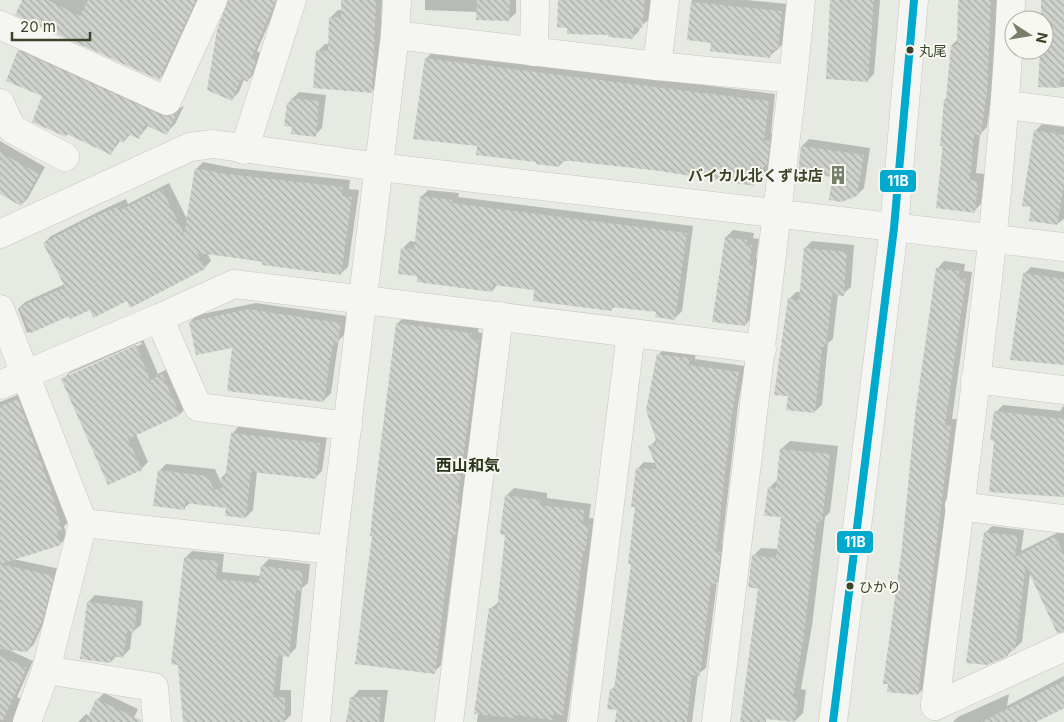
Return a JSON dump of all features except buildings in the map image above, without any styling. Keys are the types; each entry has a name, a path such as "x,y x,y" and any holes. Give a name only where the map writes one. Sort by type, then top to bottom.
{"street":[{"path":"0,25 167,101 213,0"},
{"path":"244,150 292,0"},
{"path":"316,722 332,550 364,300 378,167 395,35 397,0"},
{"path":"534,52 535,0"},
{"path":"657,66 665,0"},
{"path":"716,722 778,214 801,0"},
{"path":"833,722 894,228 914,0"},
{"path":"1011,0 1006,105 992,238 935,706 1064,647"},
{"path":"395,35 657,66 793,79"},
{"path":"0,104 12,128 65,157"},
{"path":"1006,105 1064,112"},
{"path":"0,234 190,148 213,144 244,150 378,167 1064,248"},
{"path":"0,385 234,284 762,349"},
{"path":"0,309 83,523 46,670 26,722"},
{"path":"449,722 499,316"},
{"path":"159,318 198,407 348,426"},
{"path":"583,722 631,333"},
{"path":"975,379 1064,390"},
{"path":"959,506 1064,519"},
{"path":"83,523 332,550"},
{"path":"46,670 154,687 157,722"}],"transit line":[{"name":"11B","path":"833,722 894,228 914,0"}],"place":[{"name":"丸尾","path":"910,50"},
{"name":"バイカル北くずは店","path":"838,175"},
{"name":"ひかり","path":"850,586"}],"district":[{"name":"西山和気","path":"468,465"}]}
